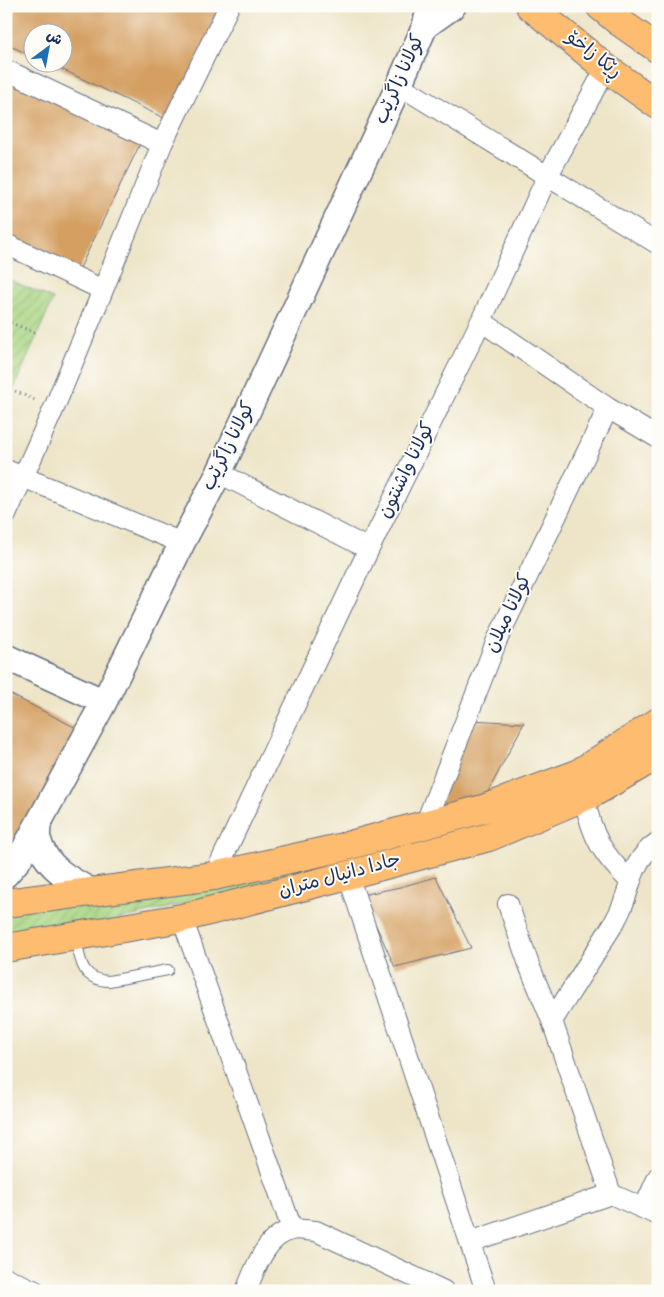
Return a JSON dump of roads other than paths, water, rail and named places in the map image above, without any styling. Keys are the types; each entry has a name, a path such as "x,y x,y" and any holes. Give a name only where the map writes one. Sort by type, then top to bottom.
{"main road":[{"name":"ڕێکا زاخۆ","path":"530,6 606,68 658,105"},
{"path":"613,14 658,49"},
{"name":"جادا دانيال متران","path":"6,903 214,876 339,848 425,825 483,809 577,774 657,724"},
{"name":"جادا دانيال متران","path":"6,948 182,918 489,837 593,793 658,755"}],"street":[{"path":"6,515 14,474 54,408 162,144 229,6"},
{"name":"كولانا زاگرێب","path":"10,862 38,824 104,702 182,542 219,472 399,85 427,16 453,6"},
{"name":"كولانا واشنتون","path":"214,876 369,549 481,321 547,177 606,68"},
{"path":"6,70 162,144"},
{"path":"399,85 658,244"},
{"path":"6,244 103,290"},
{"path":"481,321 608,408 658,438"},
{"name":"كولانا ميلان","path":"425,825 497,640 608,408"},
{"path":"219,472 369,549"},
{"path":"14,474 182,542"},
{"path":"6,657 104,702"},
{"path":"584,797 594,835 604,852 630,881"},
{"path":"38,824 38,839 47,859 60,873 93,892"},
{"path":"552,1021 614,923 630,881 643,856 658,842"},
{"path":"348,875 486,1291"},
{"path":"508,904 529,965 552,1021 611,1194"},
{"path":"182,918 292,1229"},
{"path":"470,1242 611,1194 651,1212 658,1177"},
{"path":"246,1291 263,1252 277,1236 292,1229 316,1232 444,1291"},
{"path":"6,1278 35,1291"}],"lane":[{"path":"75,937 82,967 87,974 101,981 168,970"}]}
